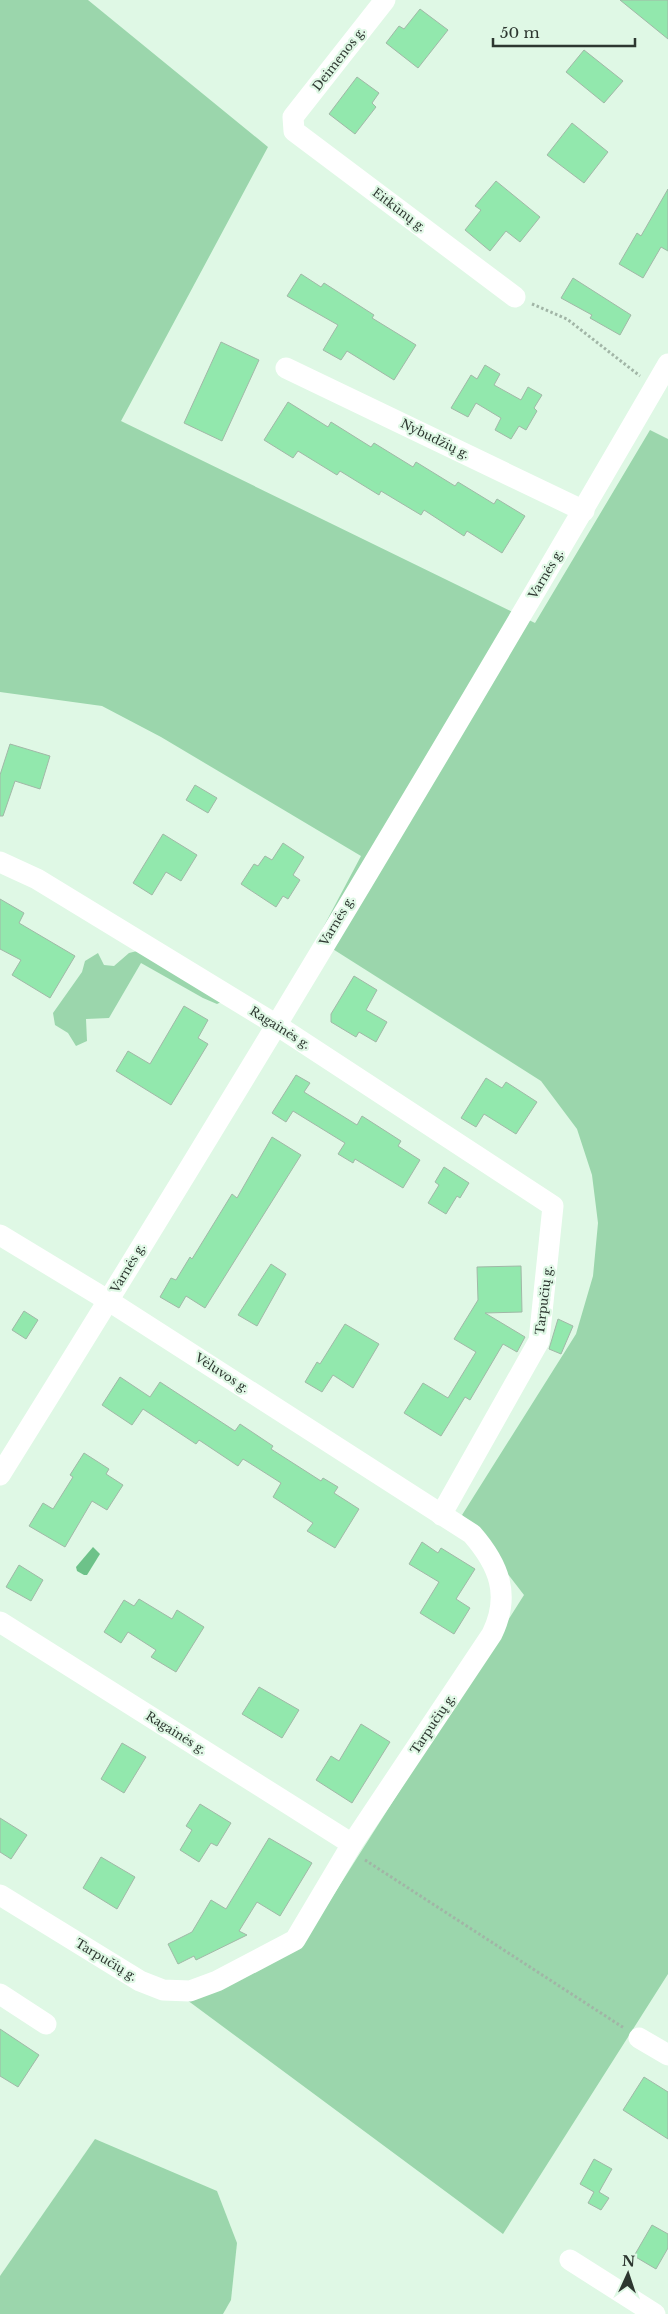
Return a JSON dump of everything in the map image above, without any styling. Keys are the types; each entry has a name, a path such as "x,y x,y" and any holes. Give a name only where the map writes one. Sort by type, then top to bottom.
{"street":[{"name":"Deimenos g.","path":"294,117 385,0"},
{"name":"Eitkūnų g.","path":"294,117 294,130 515,297"},
{"name":"Varnės g.","path":"0,1474 109,1301 276,1024 584,510 668,364"},
{"name":"Nybudžių g.","path":"286,368 584,510"},
{"name":"Ragainės g.","path":"0,862 37,879 276,1024 553,1206"},
{"name":"Tarpučių g.","path":"0,1896 140,1981 163,1990 190,1991 218,1981 295,1940 352,1844 492,1634 499,1620 502,1605 499,1579 488,1552 472,1534 442,1515 539,1341 553,1206"},
{"name":"Vėluvos g.","path":"0,1235 109,1301 442,1515"},
{"name":"Ragainės g.","path":"0,1622 352,1844"},
{"path":"0,1994 46,2024"},
{"path":"639,2038 668,2056"},
{"path":"570,2260 654,2314"}],"path":[{"path":"515,297 567,319 655,387"},
{"path":"352,1844 366,1861 639,2038"}],"shaded area":[{"path":"0,0 88,0 268,147 121,421 535,623 650,430 668,439 668,1974 503,2234 187,2000 303,1943 524,1595 462,1515 576,1334 593,1276 598,1223 592,1175 577,1129 541,1081 317,939 361,856 161,737 102,706 0,692"},
{"path":"141,950 225,1000 217,1004 203,998 141,963 109,1018 86,1019 87,1041 76,1046 68,1033 55,1025 53,1013 82,972 85,961 98,953 104,965 114,966 129,953"},
{"path":"93,1547 100,1554 87,1575 84,1575 77,1571 76,1567"},
{"path":"95,2139 217,2191 237,2243 231,2300 223,2314 0,2314 0,2276"}],"building":[{"path":"620,0 668,0 668,39"},
{"path":"420,9 448,30 418,68 386,43 399,26 404,29"},
{"path":"584,50 623,81 604,103 566,72"},
{"path":"357,77 379,93 372,103 376,107 355,134 329,114"},
{"path":"572,123 608,152 584,183 547,155"},
{"path":"496,181 540,217 520,242 506,231 490,251 465,230 481,210 475,206"},
{"path":"668,189 668,251 661,247 643,278 619,264 637,233 641,236"},
{"path":"301,274 321,287 324,283 374,315 372,318 416,345 394,380 347,351 341,360 323,350 338,325 287,296"},
{"path":"573,278 631,315 620,335 590,318 592,315 561,298"},
{"path":"221,342 259,360 222,441 184,423"},
{"path":"485,365 500,374 494,385 521,400 528,387 542,395 534,408 537,411 526,430 519,426 511,439 495,430 501,418 476,403 468,417 451,408 471,375 477,379"},
{"path":"288,402 328,427 331,422 371,447 374,443 413,467 416,462 455,486 458,482 494,504 497,499 525,516 502,553 467,531 464,536 424,510 421,515 381,491 379,495 340,471 337,475 298,451 293,458 264,440"},
{"path":"10,744 50,756 40,789 15,781 3,816 0,816 0,775"},
{"path":"195,785 217,798 208,813 186,800"},
{"path":"163,834 197,855 181,881 166,872 152,895 133,883"},
{"path":"283,843 304,857 293,875 300,880 288,899 283,896 276,907 241,884 254,864 258,866 265,856 272,860"},
{"path":"0,899 24,913 19,923 75,956 50,998 12,975 21,960 0,949"},
{"path":"354,976 377,990 366,1010 387,1022 376,1042 359,1032 356,1037 331,1022 331,1014"},
{"path":"184,1006 208,1020 198,1038 208,1044 171,1105 116,1071 128,1051 150,1064"},
{"path":"296,1075 310,1083 304,1092 357,1125 362,1116 401,1141 398,1146 420,1160 403,1188 355,1159 353,1163 338,1154 345,1143 293,1111 286,1122 272,1113"},
{"path":"486,1078 502,1088 506,1082 537,1102 516,1134 484,1114 476,1127 461,1118"},
{"path":"272,1137 301,1155 205,1308 186,1296 179,1308 160,1297 171,1278 176,1280 190,1257 192,1259 232,1194 237,1198"},
{"path":"444,1167 469,1183 460,1198 457,1196 446,1214 428,1203 439,1185 435,1182"},
{"path":"271,1264 286,1274 257,1326 238,1315"},
{"path":"521,1266 522,1312 485,1313 525,1337 517,1352 503,1344 470,1400 465,1397 441,1436 404,1413 423,1383 448,1398 476,1352 454,1339 478,1300 477,1267"},
{"path":"24,1311 38,1320 26,1339 12,1330"},
{"path":"558,1319 573,1326 561,1354 549,1349"},
{"path":"345,1324 379,1344 353,1388 333,1375 322,1392 305,1382 317,1362 320,1364"},
{"path":"120,1377 150,1397 160,1382 235,1431 240,1424 273,1446 271,1449 321,1481 323,1478 338,1487 334,1493 359,1509 335,1548 307,1531 313,1523 273,1497 281,1483 248,1462 243,1459 238,1466 199,1440 196,1444 143,1409 132,1425 102,1405"},
{"path":"84,1453 109,1469 106,1474 123,1485 107,1510 92,1501 65,1547 29,1526 43,1503 53,1509 73,1477 70,1475"},
{"path":"422,1542 438,1553 441,1548 475,1569 456,1599 470,1608 454,1634 420,1613 439,1582 409,1564"},
{"path":"19,1565 43,1580 31,1601 6,1587"},
{"path":"139,1599 172,1619 177,1610 204,1627 176,1672 151,1657 156,1650 128,1632 121,1643 104,1632 124,1600 134,1606"},
{"path":"259,1687 299,1710 282,1738 242,1714"},
{"path":"361,1724 390,1742 352,1803 316,1780 331,1756 339,1761"},
{"path":"122,1743 146,1757 124,1793 101,1779"},
{"path":"200,1804 231,1823 217,1846 211,1843 199,1862 180,1850 192,1830 186,1826"},
{"path":"0,1818 27,1835 11,1859 0,1852"},
{"path":"269,1838 312,1863 280,1916 257,1902 239,1931 247,1935 196,1960 194,1956 178,1964 168,1944 192,1932 211,1900 226,1909"},
{"path":"101,1857 135,1877 117,1909 83,1888"},
{"path":"0,2029 39,2055 18,2087 0,2076"},
{"path":"644,2077 668,2092 668,2139 623,2110"},
{"path":"594,2159 612,2169 599,2192 609,2198 601,2210 588,2203 594,2192 580,2184"},
{"path":"652,2225 668,2234 668,2248 656,2269 634,2256"}]}
